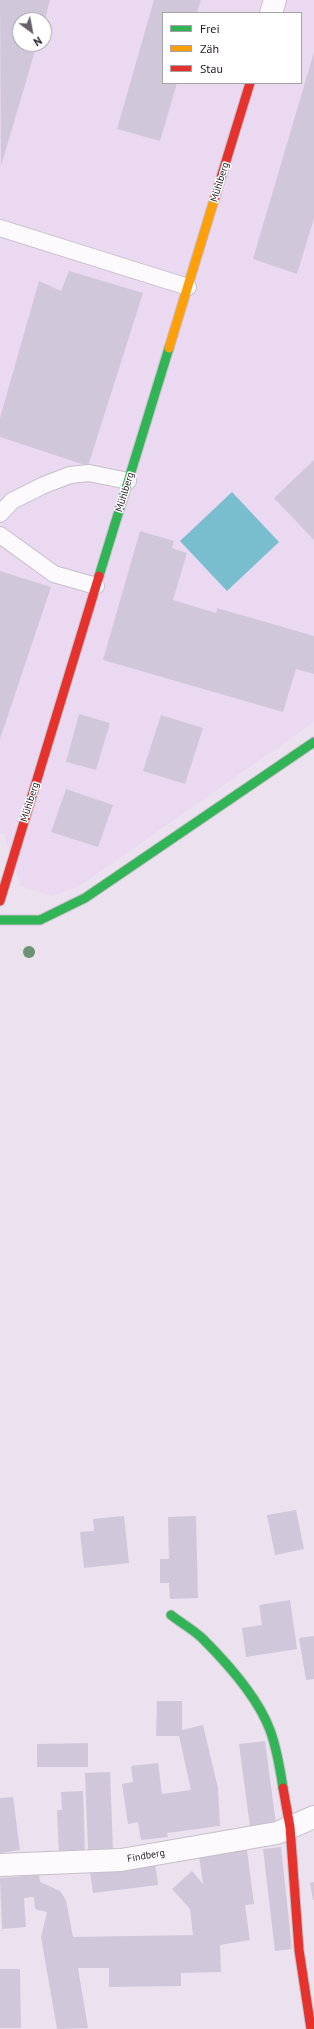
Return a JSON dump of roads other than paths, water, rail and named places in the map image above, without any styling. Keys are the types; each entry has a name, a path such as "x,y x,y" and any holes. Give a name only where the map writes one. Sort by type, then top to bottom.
{"street":[{"path":"271,12 275,0"},
{"name":"Mühlberg","path":"0,901 250,84"},
{"path":"0,920 40,920 85,898 314,742"},
{"path":"171,1615 202,1638 228,1666 266,1719 277,1752 290,1827 299,1950 311,2029"},
{"name":"Findberg","path":"0,1865 121,1860 277,1833 314,1817"}],"lane":[{"path":"0,228 188,287"},
{"path":"0,514 12,501 44,485 70,475 90,473 128,481"},
{"path":"0,535 54,574 96,586"}],"water":[{"path":"232,492 279,542 227,591 180,541"}]}
